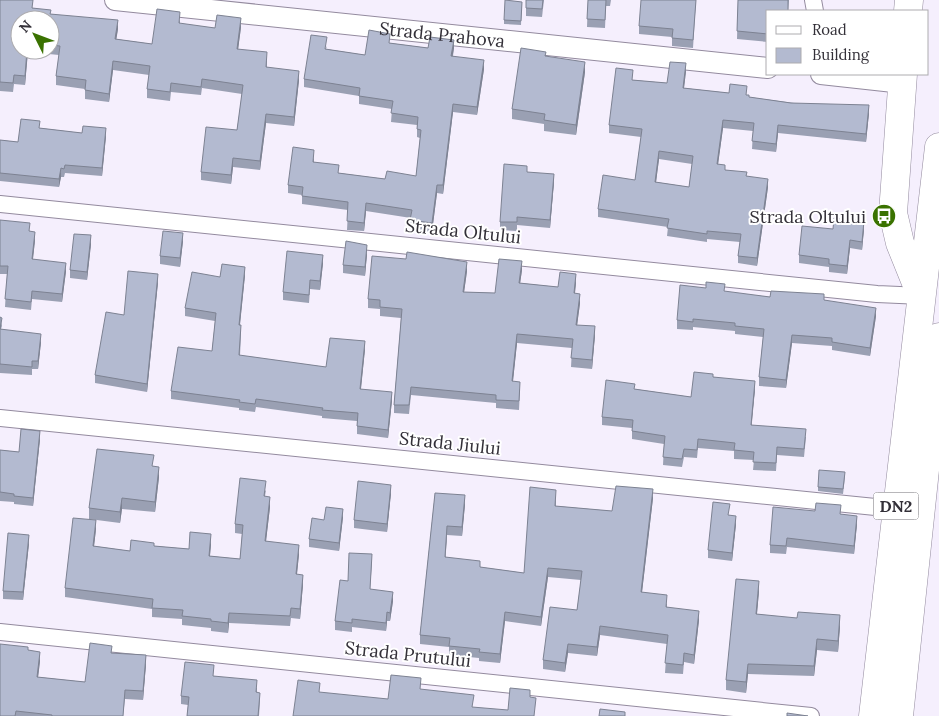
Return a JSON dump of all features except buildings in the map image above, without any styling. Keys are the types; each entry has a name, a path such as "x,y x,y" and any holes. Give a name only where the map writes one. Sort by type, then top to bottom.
{"highway":[{"path":"903,78 894,213 900,243 922,296"},
{"name":"DN2","path":"873,716 895,509 939,147"},
{"name":"DN2","path":"898,716 937,377 939,337"}],"street":[{"name":"Strada Prahova","path":"115,0 766,68"},
{"path":"846,75 903,78"},
{"name":"Strada Oltului","path":"0,204 877,294 922,296"},
{"name":"Strada Jiului","path":"0,418 895,509"},
{"name":"Strada Prutului","path":"0,632 811,716"}],"place":[{"name":"Strada Oltului","path":"884,216"}]}
